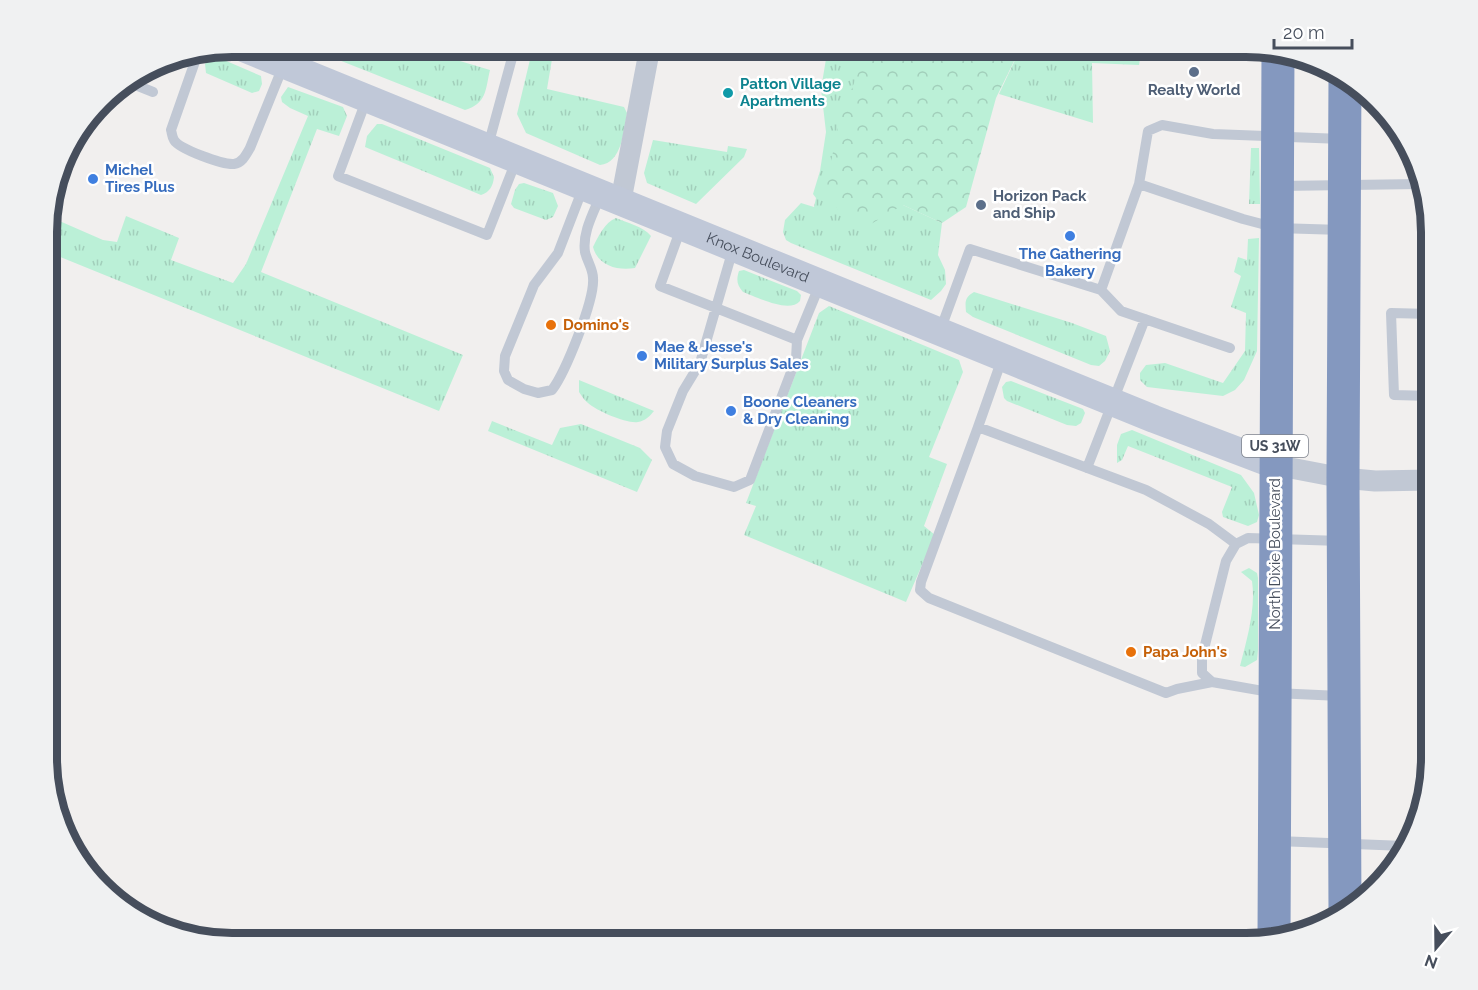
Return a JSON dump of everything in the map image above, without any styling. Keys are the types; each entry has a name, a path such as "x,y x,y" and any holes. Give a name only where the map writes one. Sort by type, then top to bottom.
{"highway":[{"name":"North Dixie Boulevard","path":"1275,840 1278,60"},
{"path":"1345,88 1343,478 1345,902"},
{"name":"US 31W","path":"1274,931 1275,840"}],"main road":[{"name":"Knox Boulevard","path":"272,57 367,98 1003,357 1275,465"}],"street":[{"path":"602,192 646,57"},
{"path":"1275,465 1343,478 1376,481 1421,480"}],"lane":[{"path":"195,61 171,130 174,141 223,163 236,164 244,159 250,148 262,57"},
{"path":"488,146 512,57"},
{"path":"137,86 153,92"},
{"path":"367,98 338,176 487,235 517,158"},
{"path":"1101,290 1139,184 1148,131 1162,125 1213,134 1345,139"},
{"path":"1139,184 1277,228 1344,231"},
{"path":"1277,186 1414,184"},
{"path":"602,192 584,244 594,279 590,304 561,378 552,390 538,393 524,388 508,380 504,371 505,356 534,285 602,192"},
{"path":"682,225 660,286 797,340"},
{"path":"734,246 700,363 683,390 667,431 664,447 673,464 695,476 734,487 750,480 796,359 797,340 821,282"},
{"path":"940,331 970,249 1101,290 1121,310 1230,348"},
{"path":"1421,314 1391,313 1394,395 1421,396"},
{"path":"1088,468 1145,319"},
{"path":"1003,357 920,590 929,598 1166,693 1212,681 1275,693 1344,697"},
{"path":"978,427 1146,490 1209,524 1236,544"},
{"path":"1212,681 1202,673 1202,657 1226,561 1236,544 1248,538 1343,541"},
{"path":"1275,840 1397,846"}],"green space":[{"path":"331,57 446,57 490,70 486,90 481,100 465,110"},
{"path":"531,57 552,57 547,89 624,107 627,113 621,145 613,158 600,165 526,133 517,114"},
{"path":"826,57 864,57 863,62 903,205 942,223 938,255 945,270 946,284 931,300 786,240 783,232 785,220 801,203 814,207 816,198 813,194 820,171 826,132 821,89"},
{"path":"863,57 1016,57 996,98 966,207 942,223 903,205 871,224 840,212 825,193 839,121"},
{"path":"1016,57 1140,57 1139,65 1092,63 1093,123 999,94"},
{"path":"210,58 218,58 261,76 262,84 259,91 252,93 206,73 205,64"},
{"path":"288,87 343,107 347,116 339,136 317,129 261,272 463,355 439,411 57,256 58,220 103,240 117,242 126,216 179,238 171,260 233,283 246,264 308,116 290,108 282,102 281,97"},
{"path":"377,124 382,124 490,168 494,177 493,183 487,192 481,195 365,147 367,136"},
{"path":"653,140 727,152 728,146 747,149 744,157 696,204 647,183 644,173"},
{"path":"1251,148 1259,148 1260,204 1249,204"},
{"path":"524,183 553,193 558,206 553,217 546,220 514,208 511,204 515,190 519,184"},
{"path":"616,218 639,227 651,236 635,268 622,269 604,263 599,259 593,247 605,226"},
{"path":"1259,238 1257,351 1244,380 1235,390 1223,396 1147,387 1140,380 1140,373 1146,365 1165,363 1223,383 1245,351 1246,313 1231,307 1241,276 1234,272 1238,257 1247,260 1248,239"},
{"path":"744,270 797,291 801,295 800,301 795,305 781,305 743,292 737,280 739,271"},
{"path":"974,292 1106,336 1110,351 1105,361 1099,366 1091,365 973,317 966,312 966,300"},
{"path":"829,306 959,360 963,372 929,457 947,464 924,526 935,535 906,602 744,535 756,506 746,503 819,313"},
{"path":"579,380 654,411 643,421 638,422 612,416 598,410 585,400 579,392"},
{"path":"1011,381 1083,409 1085,413 1081,423 1076,426 1067,425 1007,401 1004,398 1002,387 1006,382"},
{"path":"492,421 552,445 560,428 581,424 640,448 652,460 637,492 488,431"},
{"path":"1132,430 1241,475 1254,493 1259,515 1257,522 1248,526 1223,517 1222,512 1232,487 1128,446 1122,460 1117,463 1117,445 1121,434"},
{"path":"1249,568 1257,573 1258,578 1258,650 1257,660 1245,667 1240,666 1250,624 1253,592 1252,581 1241,572"}],"place":[{"name":"Realty World","path":"1194,72"},
{"name":"Patton Village Apartments","path":"728,93"},
{"name":"Michel Tires Plus","path":"93,179"},
{"name":"Horizon Pack and Ship","path":"981,205"},
{"name":"The Gathering Bakery","path":"1070,236"},
{"name":"Domino's","path":"551,325"},
{"name":"Mae & Jesse's Military Surplus Sales","path":"642,356"},
{"name":"Boone Cleaners & Dry Cleaning","path":"731,411"},
{"name":"Papa John's","path":"1131,652"}]}
